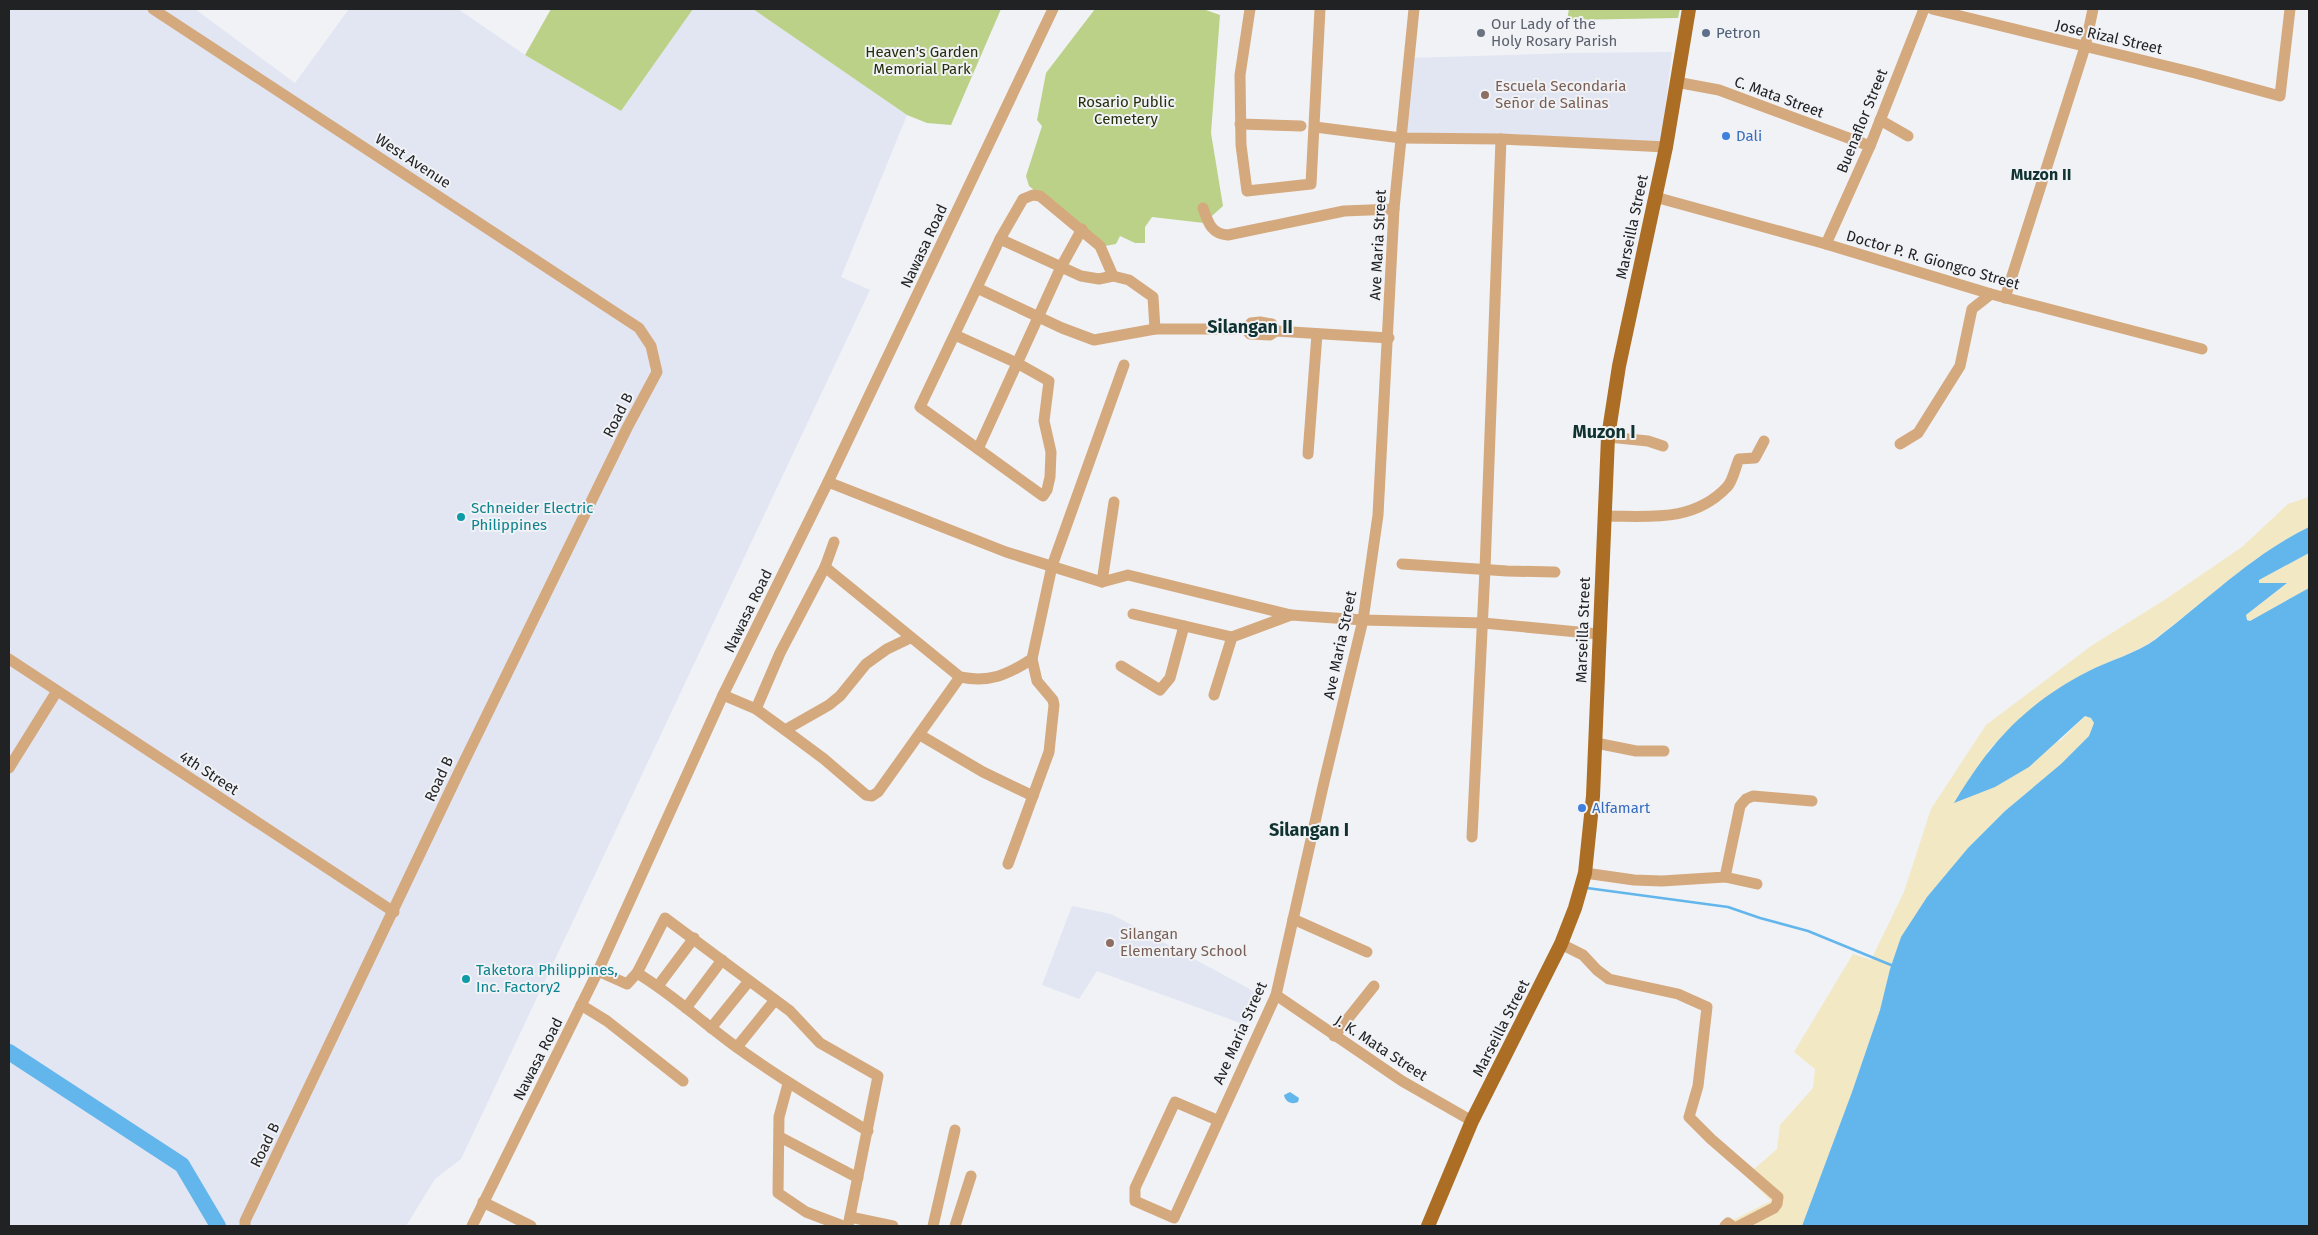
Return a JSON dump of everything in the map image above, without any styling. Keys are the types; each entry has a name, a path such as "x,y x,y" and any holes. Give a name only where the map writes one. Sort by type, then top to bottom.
{"main road":[{"name":"Marseilla Street","path":"1428,1226 1472,1121 1561,944 1575,908 1585,873 1596,743 1608,437 1619,366 1666,147 1689,9"}],"street":[{"name":"West Avenue","path":"153,9 639,328 651,346"},
{"name":"Nawasa Road","path":"472,1226 598,971 723,695 828,482 1053,9"},
{"path":"1250,9 1240,75 1240,124 1247,190 1311,184 1320,9"},
{"name":"Ave Maria Street","path":"1217,1120 1175,1102 1135,1188 1136,1201 1174,1218 1217,1120 1276,996 1363,620 1378,515 1389,338 1394,209 1414,9"},
{"name":"Buenaflor Street","path":"1826,244 1870,146 1924,9"},
{"name":"Jose Rizal Street","path":"1932,9 2195,72 2280,96 2290,9"},
{"path":"2006,298 2085,47 2093,9"},
{"name":"C. Mata Street","path":"1676,82 1719,90 1870,146"},
{"path":"1880,120 1908,136"},
{"path":"1240,124 1302,126"},
{"path":"1315,127 1401,138 1501,139 1666,147"},
{"path":"1472,837 1483,623 1501,139"},
{"path":"955,336 1017,363 1049,381 1044,421 1051,452 1047,490 1043,496 920,407 1000,239 1023,198 1033,195 1040,196 1082,230 1100,246 1113,276"},
{"name":"Doctor P. R. Giongco Street","path":"1655,197 1826,244 1991,294 2202,349"},
{"path":"1203,208 1210,227 1221,234 1344,211 1394,209"},
{"path":"978,448 1061,267 1082,230"},
{"path":"1000,239 1081,276 1099,279 1113,276 1129,280 1153,297 1155,329"},
{"path":"977,288 1062,328 1094,340 1155,329 1246,329 1250,334 1260,336 1270,335 1276,331 1389,338"},
{"path":"1900,444 1918,433 1960,366 1972,309 1991,294"},
{"path":"1308,454 1317,334"},
{"name":"Road B","path":"245,1226 245,1221 394,912 467,755 627,428 657,372 651,346"},
{"path":"1008,864 1049,752 1054,705 1053,700 1038,682 1032,659 1052,566 1124,365"},
{"path":"1608,437 1648,442 1663,446"},
{"path":"1604,516 1660,516 1688,513 1698,509 1728,486 1739,459 1755,458 1764,441"},
{"path":"828,482 1006,552 1102,582 1128,575 1290,615 1363,620 1483,623 1599,634"},
{"path":"1102,582 1114,502"},
{"path":"756,709 780,653 825,567 834,542"},
{"path":"1402,564 1556,572"},
{"path":"825,567 960,678 977,681 1007,675 1032,659"},
{"path":"1133,614 1232,637 1290,615"},
{"path":"1121,666 1160,690 1170,678 1184,626"},
{"path":"1214,695 1232,637"},
{"path":"785,730 830,705 840,696 866,664 910,638"},
{"name":"4th Street","path":"9,659 394,912"},
{"path":"723,695 756,709 869,796 878,792 960,678"},
{"path":"9,768 58,691"},
{"path":"920,735 983,772 1033,796"},
{"path":"1596,743 1636,751 1664,751"},
{"path":"1725,877 1740,806 1746,799 1753,796 1812,801"},
{"path":"1585,873 1634,880 1662,881 1725,877 1757,884"},
{"path":"598,971 627,984 637,973 665,918 775,1000 804,1024 820,1043 878,1076 849,1222 893,1226"},
{"path":"1293,919 1367,952"},
{"path":"658,986 694,938"},
{"path":"1561,944 1584,955 1609,979 1678,994 1707,1007 1698,1086 1689,1117 1710,1139 1778,1197 1774,1208 1739,1226"},
{"path":"686,1008 722,960"},
{"path":"637,973 658,986 711,1028 788,1084 868,1131"},
{"path":"711,1028 749,981"},
{"path":"1334,1036 1374,986"},
{"name":"J. K. Mata Street","path":"1276,996 1402,1081 1472,1121"},
{"path":"737,1047 775,1000"},
{"path":"581,1005 607,1021 683,1080"},
{"path":"788,1084 779,1117 778,1193 806,1212 842,1226"},
{"path":"933,1226 955,1130"},
{"path":"780,1138 858,1178"},
{"path":"955,1226 972,1176"},
{"path":"483,1202 531,1226"},
{"path":"1725,1226 1728,1223 1732,1226"}],"shaded area":[{"path":"9,9 195,9 295,83 349,9 458,9 525,55 621,111 693,9 753,9 907,115 841,277 870,290 461,1159 435,1179 406,1226 9,1226"},
{"path":"1672,52 1661,143 1406,133 1409,58"},
{"name":"Silangan Elementary School","path":"1072,906 1111,914 1257,993 1246,1025 1097,971 1079,999 1042,985"}],"green space":[{"path":"551,9 693,9 621,111 525,55"},
{"name":"Heaven's Garden Memorial Park","path":"753,9 1001,9 951,125 927,123 907,115"},
{"name":"Rosario Public Cemetery","path":"1095,9 1203,9 1220,15 1211,133 1223,206 1204,223 1152,217 1145,227 1145,243 1135,243 1120,236 1116,244 1105,246 1029,186 1026,176 1042,126 1037,120 1046,73"},
{"path":"1569,9 1680,9 1678,18 1567,20"}],"sand":[{"path":"2309,497 2309,527 2268,551 2155,639 2130,653 2087,672 2046,698 2009,729 1986,753 2060,741 2085,716 2091,718 2094,723 2089,736 2061,764 2005,811 1968,848 1927,897 1901,937 1890,969 1880,1010 1852,1092 1802,1226 1721,1226 1771,1201 1746,1176 1777,1149 1780,1125 1813,1088 1815,1069 1794,1052 1853,954 1871,960 1904,892 1931,809 1986,725 2091,646 2166,599 2242,547 2288,504"},
{"path":"2309,553 2309,588 2250,621 2247,620 2246,615 2286,584 2259,583 2259,580"}],"water":[{"path":"2309,527 2309,553 2259,580 2259,583 2287,583 2246,615 2247,620 2250,621 2309,588 2309,1226 1802,1226 1852,1092 1880,1010 1890,969 1901,937 1927,897 1968,848 2005,811 2061,764 2089,736 2094,723 2091,718 2085,716 2029,767 1995,787 1954,803 1981,762 2010,727 2045,698 2087,672 2131,653 2156,639 2268,551"},
{"path":"1290,1092 1299,1098 1298,1102 1291,1103 1287,1101 1284,1095"}],"waterway":[{"path":"1587,888 1728,907 1808,931 1891,965"},
{"path":"9,1052 182,1165 218,1226"}],"place":[{"name":"Our Lady of the Holy Rosary Parish","path":"1481,33"},
{"name":"Petron","path":"1706,33"},
{"name":"Escuela Secondaria Señor de Salinas","path":"1485,95"},
{"name":"Dali","path":"1726,136"},
{"name":"Schneider Electric Philippines","path":"461,517"},
{"name":"Alfamart","path":"1582,808"},
{"name":"Silangan Elementary School","path":"1110,943"},
{"name":"Taketora Philippines, Inc. Factory2","path":"466,979"}],"district":[{"name":"Muzon II","path":"2041,174"},
{"name":"Silangan II","path":"1250,327"},
{"name":"Muzon I","path":"1604,432"},
{"name":"Silangan I","path":"1309,830"}]}
